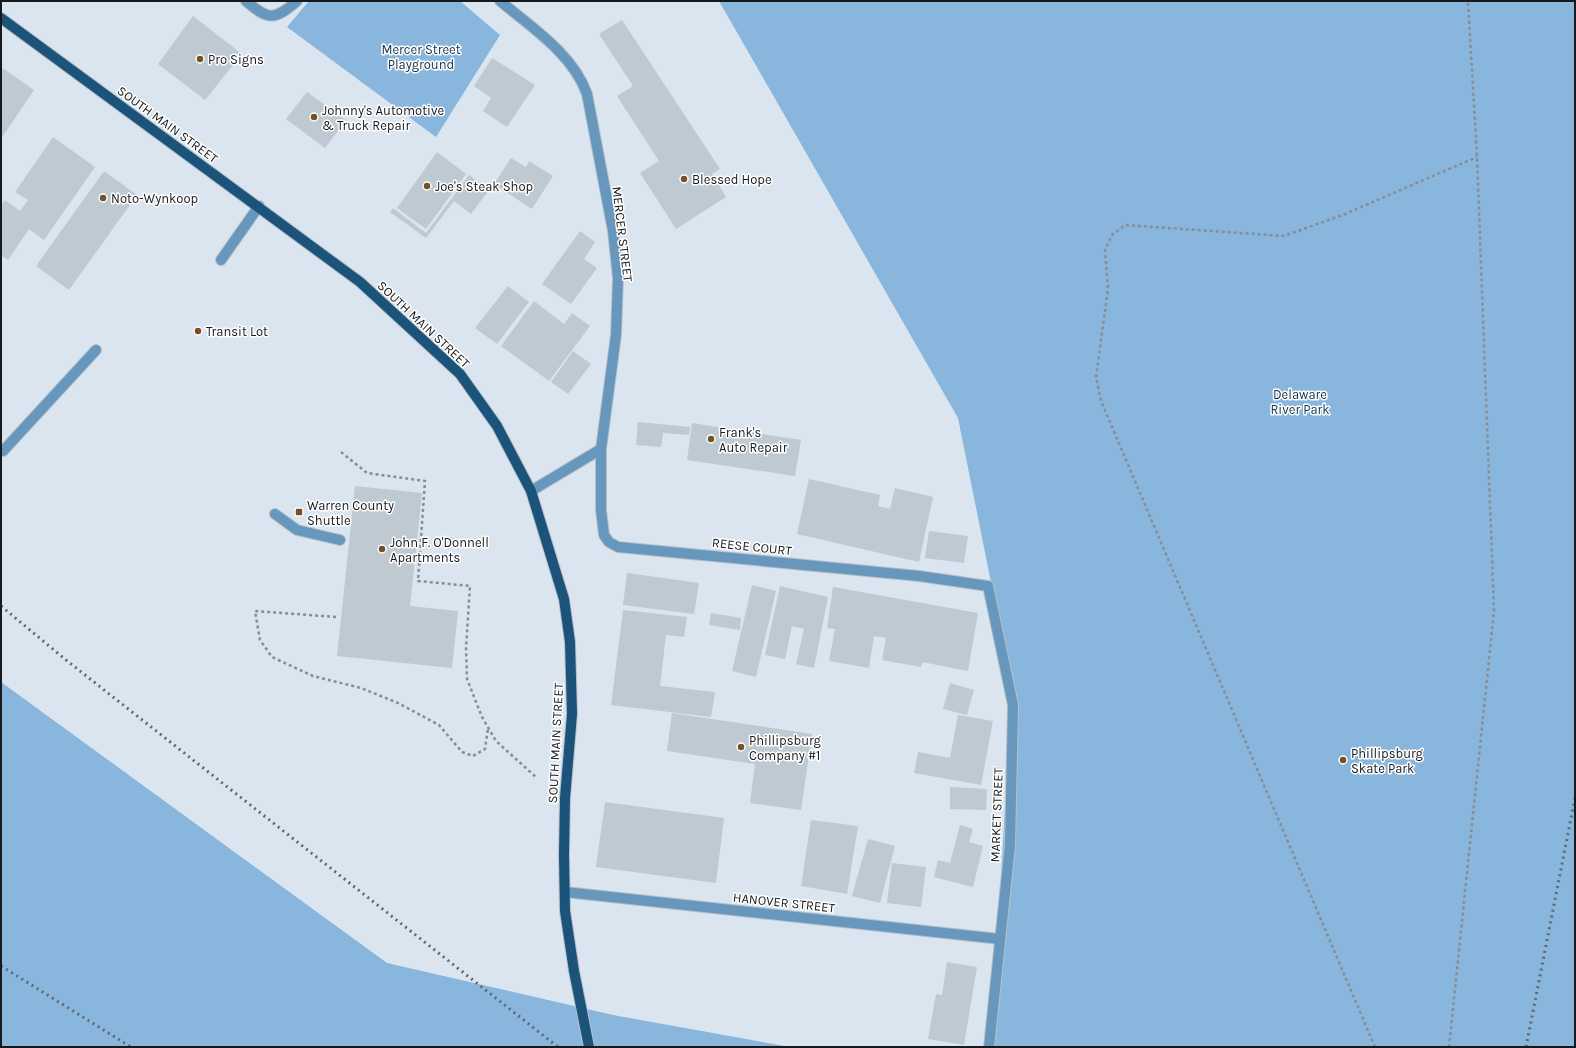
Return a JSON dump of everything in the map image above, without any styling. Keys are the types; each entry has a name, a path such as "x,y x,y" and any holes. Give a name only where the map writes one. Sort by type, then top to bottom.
{"main road":[{"name":"SOUTH MAIN STREET","path":"1,18 259,206 360,282 460,374 497,426 531,491 564,599 570,642 572,714 565,798 566,911 574,971 589,1047"}],"street":[{"path":"246,1 261,14 273,16 287,10 297,1"},
{"name":"MERCER STREET","path":"500,1 551,44 569,62 583,82 587,94 613,231 618,278 616,336 601,449"},
{"path":"220,260 259,206"},
{"path":"1,451 3,451 96,350"},
{"path":"531,491 601,449"},
{"name":"REESE COURT","path":"601,449 601,510 604,535 609,542 618,547 919,576 988,586"},
{"path":"275,514 297,530 340,540"},
{"name":"MARKET STREET","path":"988,586 1013,705 1010,845 989,1047"},
{"name":"HANOVER STREET","path":"565,892 1000,939"}],"path":[{"path":"1449,1047 1494,611 1477,157 1468,1"},
{"path":"1375,1047 1101,401 1096,377 1108,289 1105,250 1112,236 1125,225 1284,236 1345,214 1477,157"},
{"path":"342,452 366,473 425,481 418,581 470,586 466,648 467,679 482,717 496,741 537,778"},
{"path":"336,617 255,611 260,640 272,656 313,676 361,688 398,703 439,725 462,752 473,756 485,749 488,727"}],"green space":[{"name":"Mercer Street Playground","path":"309,1 460,1 500,35 436,137 287,27"},
{"name":"Delaware River Park","path":"719,1 1575,1 1575,1047 991,1047 1012,687 958,418"},
{"path":"1,682 387,963 613,1015 790,1047 1,1047"}],"building":[{"name":"Pro Signs","path":"193,16 242,54 205,100 158,64"},
{"path":"622,20 720,169 712,174 726,197 676,229 640,173 659,161 617,96 633,86 599,34"},
{"path":"492,58 535,85 507,127 483,111 491,98 474,86"},
{"path":"1,67 34,90 1,139"},
{"path":"307,92 346,120 325,148 286,119"},
{"path":"53,137 95,167 44,240 29,229 8,260 1,255 1,205 5,200 20,211 28,200 15,192"},
{"path":"437,152 466,174 426,229 397,208"},
{"path":"511,158 526,167 529,161 553,176 532,209 494,184"},
{"path":"104,171 137,195 69,290 36,266"},
{"path":"469,175 489,190 471,214 454,201 426,238 390,212 393,208 426,233"},
{"path":"580,231 595,242 584,259 597,268 571,304 542,284"},
{"path":"508,286 529,302 497,344 475,328"},
{"path":"534,301 564,324 572,313 590,326 549,381 501,346"},
{"path":"573,351 591,364 568,394 551,382"},
{"path":"638,422 690,427 689,435 663,433 661,447 636,445"},
{"path":"692,423 801,440 795,476 687,460"},
{"path":"809,479 880,495 878,506 890,509 895,488 933,497 919,562 797,534"},
{"name":"John F. O'Donnell Apartments","path":"355,486 422,493 410,606 458,611 452,668 337,656"},
{"path":"929,531 968,536 964,563 925,558"},
{"path":"627,573 699,583 694,614 623,605"},
{"path":"752,585 776,591 756,677 732,671"},
{"path":"780,586 828,597 814,668 796,664 804,629 792,626 785,659 765,655"},
{"path":"833,587 978,613 968,671 922,662 921,667 882,660 886,638 874,636 869,668 829,661 835,629 827,628"},
{"path":"623,610 687,617 684,637 666,635 660,686 715,692 711,717 611,705"},
{"path":"711,613 741,618 740,630 709,625"},
{"path":"950,683 974,690 967,715 943,709"},
{"path":"672,713 812,734 801,810 750,803 755,764 667,751"},
{"path":"958,715 993,721 981,785 914,773 918,752 950,758"},
{"path":"950,787 987,789 986,810 950,809"},
{"path":"605,802 724,818 716,883 596,867"},
{"path":"811,820 858,826 847,894 801,886"},
{"path":"960,825 973,829 969,842 983,846 973,887 934,877 938,860 950,863"},
{"path":"868,839 895,846 880,903 852,896"},
{"path":"892,863 926,867 921,907 887,903"},
{"path":"947,962 977,967 964,1045 928,1039 936,994 942,995"}],"railway":[{"path":"1,606 66,660 558,1047"},
{"path":"1526,1047 1575,798"},
{"path":"1,966 131,1047"}],"place":[{"name":"Pro Signs","path":"200,59"},
{"name":"Johnny's Automotive & Truck Repair","path":"314,117"},
{"name":"Blessed Hope","path":"684,179"},
{"name":"Joe's Steak Shop","path":"427,186"},
{"name":"Noto-Wynkoop","path":"103,198"},
{"name":"Transit Lot","path":"198,331"},
{"name":"Frank's Auto Repair","path":"711,439"},
{"name":"Warren County Shuttle","path":"299,512"},
{"name":"John F. O'Donnell Apartments","path":"382,549"},
{"name":"Phillipsburg Company #1","path":"741,747"},
{"name":"Phillipsburg Skate Park","path":"1343,760"}]}
